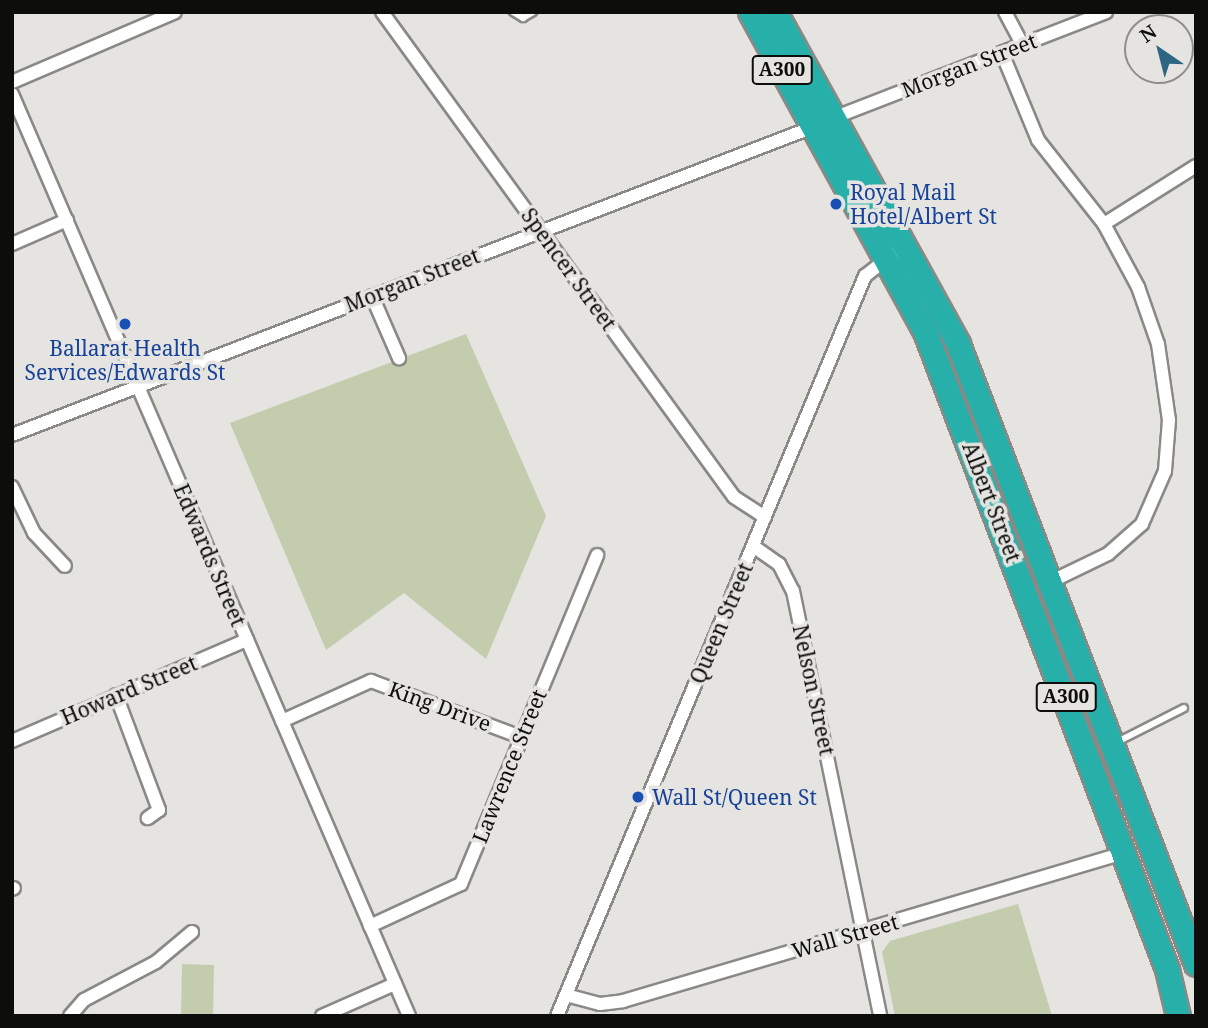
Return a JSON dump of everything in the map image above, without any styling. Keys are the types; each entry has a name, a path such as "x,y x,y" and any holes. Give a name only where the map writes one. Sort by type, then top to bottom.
{"highway":[{"name":"Albert Street","path":"750,12 823,123 893,251 958,345 1196,964"},
{"name":"Albert Street","path":"775,12 823,123"},
{"name":"Albert Street","path":"893,251 1069,704 1124,853 1178,1016"},
{"path":"1069,704 1092,695"}],"street":[{"path":"12,82 175,12"},
{"name":"Spencer Street","path":"382,12 734,497 765,517"},
{"path":"1005,12 1022,44"},
{"name":"Morgan Street","path":"12,435 1106,12"},
{"path":"1002,52 1038,140 1104,225 1156,336 1168,407 1167,459 1156,498 1136,531 1108,554 1048,583"},
{"name":"Edwards Street","path":"12,94 409,1016"},
{"path":"1104,225 1196,166"},
{"path":"12,244 67,220"},
{"name":"Queen Street","path":"557,1016 865,276 893,251"},
{"path":"372,296 399,358"},
{"path":"12,487 34,533 65,566"},
{"name":"Nelson Street","path":"753,545 777,561 793,591 880,1016"},
{"name":"Lawrence Street","path":"370,926 460,885 597,555"},
{"name":"Howard Street","path":"12,741 247,640"},
{"name":"King Drive","path":"282,721 371,681 521,737"},
{"path":"116,695 159,810 148,818"},
{"name":"Wall Street","path":"566,995 600,1004 623,1001 1124,853"},
{"path":"70,1016 83,1000 156,962 192,932"},
{"path":"322,1016 395,984"}],"lane":[{"path":"513,12 523,18 533,12"},
{"path":"1112,744 1184,708"}],"green space":[{"path":"466,334 546,516 486,659 404,593 326,650 230,423"},
{"path":"1018,904 1052,1016 895,1016 882,952 890,941"},
{"path":"182,964 214,965 213,1016 181,1016"}],"place":[{"name":"Royal Mail Hotel/Albert St","path":"836,204"},
{"name":"Ballarat Health Services/Edwards St","path":"125,324"},
{"name":"Wall St/Queen St","path":"638,797"}]}
